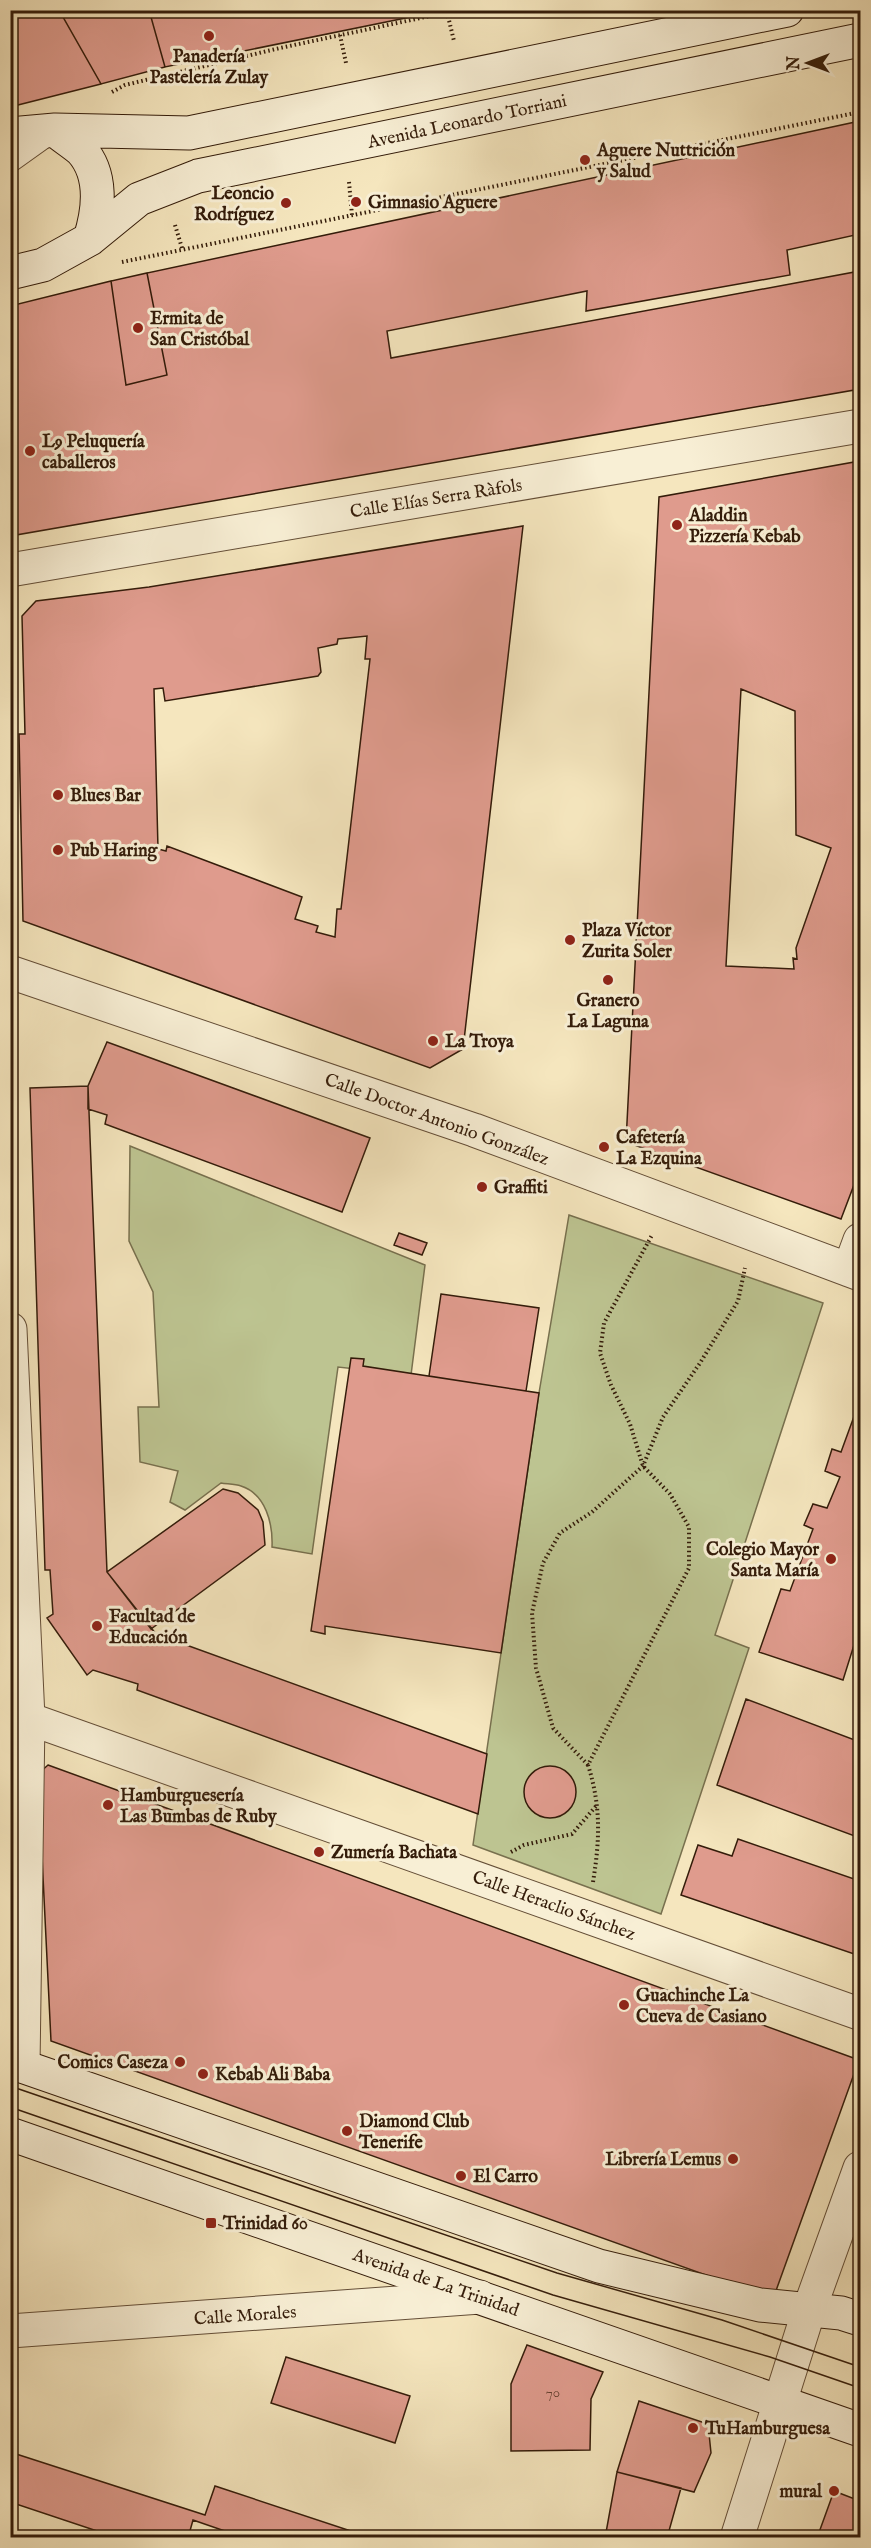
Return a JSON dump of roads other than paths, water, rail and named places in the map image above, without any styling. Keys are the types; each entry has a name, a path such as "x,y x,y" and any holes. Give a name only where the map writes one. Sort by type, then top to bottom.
{"main road":[{"path":"10,134 55,130 189,133 787,10"},
{"name":"Avenida Leonardo Torriani","path":"10,273 43,265 90,239 139,199 198,176 861,40"},
{"path":"55,130 81,150 90,163 97,186 97,217 90,239"},
{"name":"Calle Elías Serra Ràfols","path":"10,570 861,426"},
{"name":"Calle Doctor Antonio González","path":"10,972 474,1130 855,1272"},
{"path":"855,1272 861,1240"},
{"path":"10,1329 19,1715 17,2064 599,2266 760,2306 841,2313 861,2319"},
{"name":"Avenida de La Trinidad","path":"10,2134 861,2430"},
{"path":"737,2538 809,2310 861,2168"},
{"name":"Calle Morales","path":"10,2331 480,2297"}],"street":[{"name":"Calle Heraclio Sánchez","path":"19,1715 861,2014"}],"lane":[{"path":"10,162 55,130"}],"tram line":[{"path":"10,2086 557,2273 722,2320 860,2367"},
{"path":"10,2107 553,2295 770,2357 860,2388"}],"place":[{"name":"Panadería Pastelería Zulay","path":"209,36"},
{"name":"Aguere Nuttrición y Salud","path":"585,160"},
{"name":"Gimnasio Aguere","path":"356,202"},
{"name":"Leoncio Rodríguez","path":"286,203"},
{"name":"Ermita de San Cristóbal","path":"138,328"},
{"name":"L9 Peluquería caballeros","path":"30,451"},
{"name":"Aladdin Pizzería Kebab","path":"677,525"},
{"name":"Blues Bar","path":"58,795"},
{"name":"Pub Haring","path":"58,850"},
{"name":"Plaza Víctor Zurita Soler","path":"570,940"},
{"name":"Granero La Laguna","path":"608,980"},
{"name":"La Troya","path":"433,1041"},
{"name":"Cafetería La Ezquina","path":"604,1147"},
{"name":"Graffiti","path":"482,1187"},
{"name":"Colegio Mayor Santa María","path":"831,1559"},
{"name":"Facultad de Educación","path":"97,1626"},
{"name":"Hamburguesería Las Bumbas de Ruby","path":"108,1805"},
{"name":"Zumería Bachata","path":"319,1852"},
{"name":"Guachinche La Cueva de Casiano","path":"624,2005"},
{"name":"Comics Caseza","path":"180,2062"},
{"name":"Kebab Ali Baba","path":"203,2074"},
{"name":"Diamond Club Tenerife","path":"347,2131"},
{"name":"Librería Lemus","path":"733,2159"},
{"name":"El Carro","path":"461,2176"},
{"name":"Trinidad 60","path":"211,2223"},
{"name":"TuHamburguesa","path":"693,2428"},
{"name":"mural","path":"834,2491"}]}
